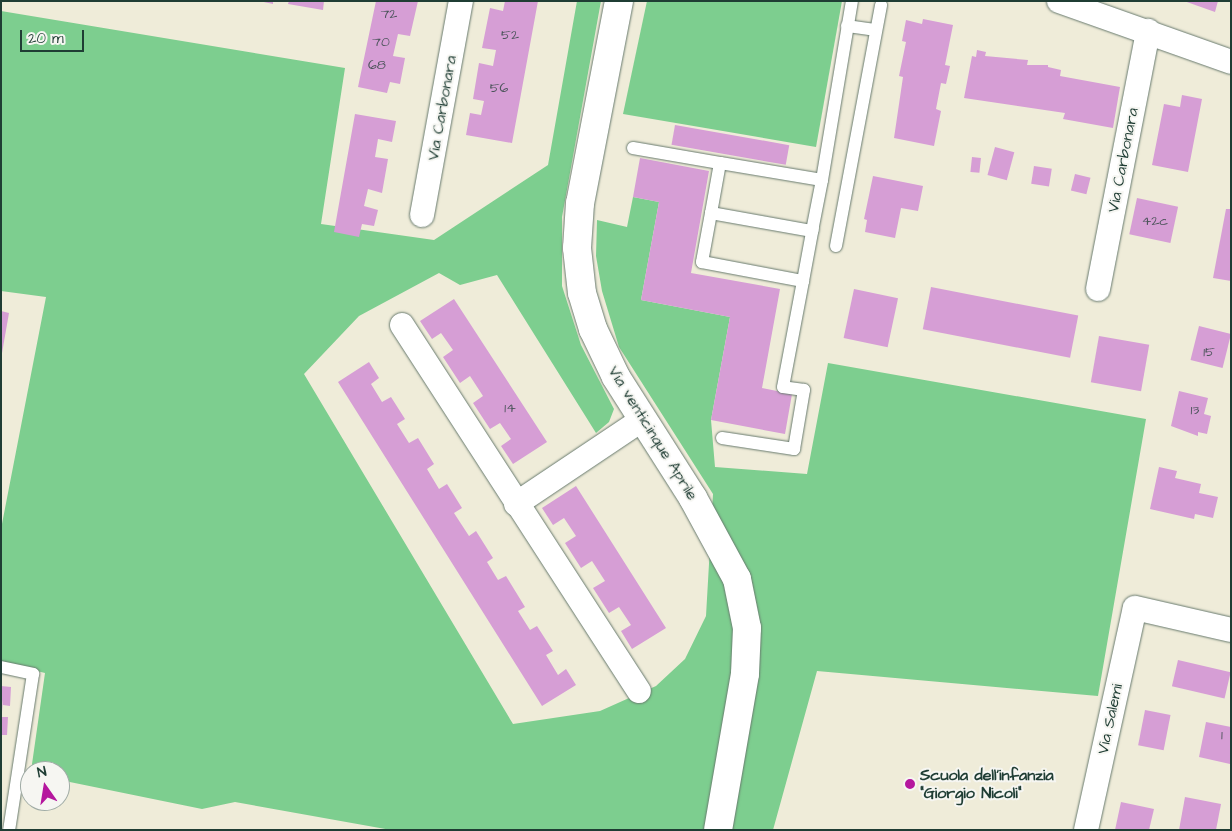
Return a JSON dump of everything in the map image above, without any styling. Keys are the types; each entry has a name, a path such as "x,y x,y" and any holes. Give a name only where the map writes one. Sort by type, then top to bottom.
{"street":[{"name":"Via Carbonara","path":"422,215 461,1"},
{"name":"Via venticinque Aprile","path":"619,1 580,203 577,248 582,293 593,329 616,377 694,498 736,579 747,628 739,719 718,830"},
{"path":"1059,1 1231,62"},
{"name":"Via Carbonara","path":"1098,289 1148,31"},
{"path":"402,325 516,504 640,691"},
{"path":"516,504 643,420"},
{"name":"Via Salemi","path":"1086,830 1135,608 1231,630"}],"lane":[{"path":"722,438 794,449 804,390 783,387 822,180 852,1"},
{"path":"836,246 881,5"},
{"path":"847,26 876,30"},
{"path":"633,148 822,180"},
{"path":"720,163 702,262 803,281"},
{"path":"711,213 812,230 813,227"},
{"path":"1,667 33,674 9,830"}],"green space":[{"path":"577,1 601,1 562,217 562,286 581,345 614,409 609,422 596,433 497,275 460,285 439,273 359,316 304,374 513,724 600,711 656,686 685,659 706,616 713,494 619,347 602,291 596,256 597,220 627,227 633,197 659,202 641,300 730,317 711,420 715,467 807,474 828,363 1146,419 1098,696 817,671 773,830 391,830 235,802 202,809 70,782 70,761 32,761 45,673 1,662 1,529 46,297 1,291 1,11 345,68 321,224 434,240 548,165"},
{"path":"647,1 842,1 816,147 623,114"}],"building":[{"path":"259,1 273,1 273,4"},
{"path":"289,1 324,1 323,10 288,4"},
{"path":"376,1 418,1 410,36 398,34 393,56 405,58 400,84 390,82 387,93 358,87"},
{"path":"505,1 538,1 512,143 466,135 470,113 481,115 484,101 473,99 479,63 493,66 496,50 482,48 490,8 503,11"},
{"path":"1184,1 1218,1 1215,12"},
{"path":"923,19 953,25 945,65 950,66 946,84 941,83 936,109 941,111 934,146 894,138 903,77 899,76 906,42 902,41 906,20 922,24"},
{"path":"977,50 986,52 985,56 1028,60 1027,65 1048,65 1048,67 1061,70 1060,76 1120,87 1113,128 1063,119 1065,113 964,98 972,56 976,57"},
{"path":"1182,95 1202,99 1188,172 1152,165 1164,104 1180,107"},
{"path":"355,114 396,121 392,142 378,139 375,157 388,159 382,193 368,189 364,206 378,210 374,226 362,224 359,237 334,232"},
{"path":"675,125 789,145 786,165 672,145"},
{"path":"995,147 1014,152 1007,180 987,175"},
{"path":"972,157 981,158 979,173 970,172"},
{"path":"640,158 709,171 691,273 780,289 762,388 792,394 785,434 711,420 730,317 641,300 659,202 633,197"},
{"path":"1034,166 1052,169 1049,187 1031,184"},
{"path":"1075,174 1091,178 1086,194 1071,190"},
{"path":"873,176 923,186 918,211 901,208 895,238 865,232 867,220 864,219"},
{"path":"1137,198 1178,207 1170,243 1129,234"},
{"path":"1226,209 1231,209 1231,281 1213,278"},
{"path":"931,287 1078,316 1070,358 923,329"},
{"path":"854,289 898,298 888,347 844,338"},
{"path":"454,299 547,442 513,464 501,446 511,439 500,423 490,429 473,403 483,396 470,376 460,383 443,357 453,350 441,333 432,339 420,321"},
{"path":"1,311 9,313 2,353 1,353"},
{"path":"1199,326 1231,334 1223,368 1191,360"},
{"path":"1099,336 1149,345 1141,391 1091,382"},
{"path":"369,362 379,378 371,384 382,402 391,397 405,419 397,424 409,443 418,438 434,464 427,469 439,489 447,484 462,508 454,513 469,536 476,531 493,558 487,562 498,580 506,576 525,607 518,611 530,630 537,626 553,651 546,655 558,675 566,669 576,685 542,706 338,382"},
{"path":"1179,391 1208,398 1204,414 1211,416 1207,434 1198,432 1198,436 1171,426"},
{"path":"1159,467 1177,471 1175,478 1201,484 1199,493 1218,497 1213,518 1195,514 1194,519 1150,509"},
{"path":"576,486 666,628 632,649 621,631 631,625 619,607 609,613 593,588 605,581 592,561 581,568 565,543 576,536 564,518 553,525 542,508"},
{"path":"1178,660 1231,672 1225,698 1172,686"},
{"path":"1,686 11,687 10,706 3,705 3,712"},
{"path":"1145,710 1171,715 1164,750 1138,745"},
{"path":"1,717 8,717 7,735 1,735"},
{"path":"1206,722 1231,727 1230,764 1199,757"},
{"path":"1185,797 1221,804 1216,830 1179,830"},
{"path":"1121,802 1154,809 1149,830 1115,830"}],"place":[{"name":"Scuola dell'infanzia \"Giorgio Nicoli\"","path":"910,784"}]}
